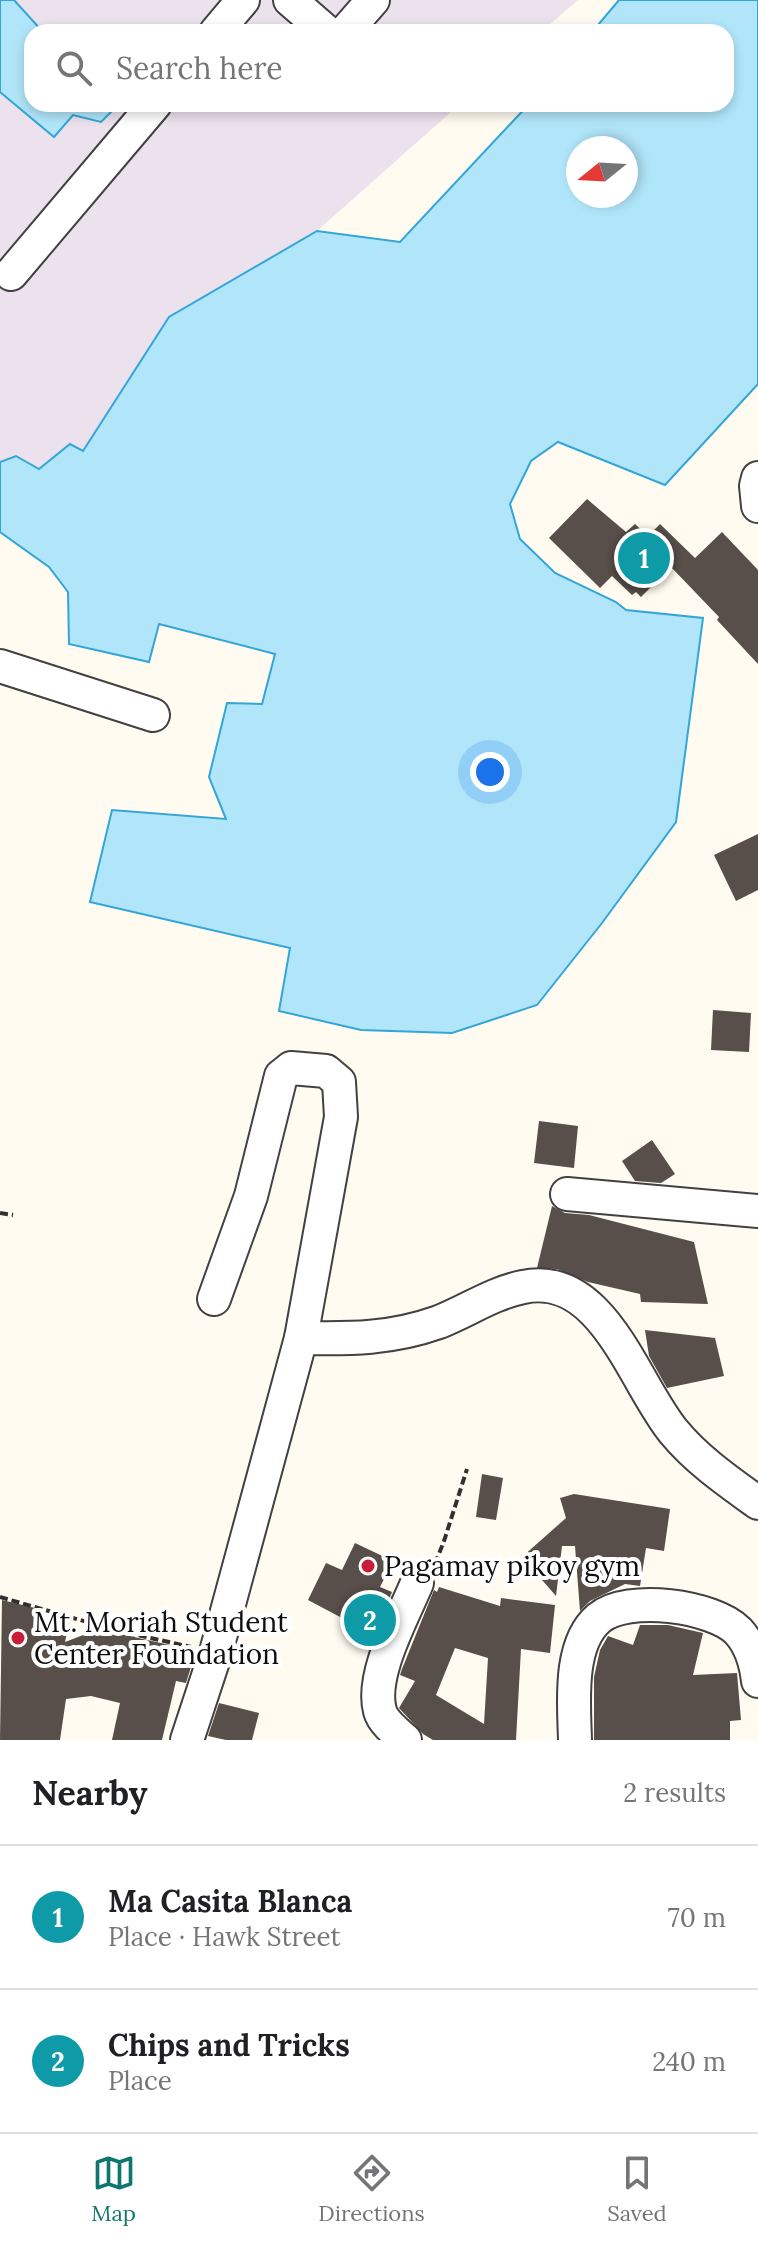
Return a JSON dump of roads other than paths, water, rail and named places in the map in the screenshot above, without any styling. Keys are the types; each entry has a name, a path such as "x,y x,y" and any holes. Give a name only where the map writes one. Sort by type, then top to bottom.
{"street":[{"path":"223,24 243,0"},
{"path":"290,0 318,24"},
{"path":"352,24 373,0"},
{"path":"11,274 148,112"},
{"path":"758,478 758,506"},
{"path":"0,666 153,715"},
{"path":"187,1740 216,1652 301,1338 341,1117 339,1082 326,1071 291,1068 281,1076 251,1196 214,1299"},
{"path":"567,1194 758,1211"},
{"path":"301,1338 364,1339 408,1332 442,1321 502,1292 526,1286 557,1286 587,1303 611,1332 675,1434 758,1503"},
{"path":"405,1740 380,1712 380,1677 417,1583"},
{"path":"575,1740 573,1677 586,1636 600,1617 632,1605 674,1607 725,1621 750,1648 758,1681"}],"water":[{"path":"0,0 14,0 36,24 24,24 24,112 0,92"},
{"path":"619,0 758,0 758,384 665,485 558,442 531,461 510,504 520,539 555,573 616,602 626,610 703,618 676,822 537,1005 452,1033 361,1030 279,1011 290,948 90,902 112,810 226,819 209,777 227,703 262,704 275,654 159,624 149,662 69,644 68,592 49,567 0,532 0,462 16,456 39,469 70,444 83,451 169,317 317,231 400,242 522,112 734,112 734,24 599,24"},
{"path":"24,112 111,112 101,122 73,115 54,137"}],"place":[{"name":"Ma Casita Blanca","path":"644,558"},
{"name":"Pagamay pikoy gym","path":"368,1566"},
{"name":"Chips and Tricks","path":"370,1620"},
{"name":"Mt. Moriah Student Center Foundation","path":"18,1638"}]}
